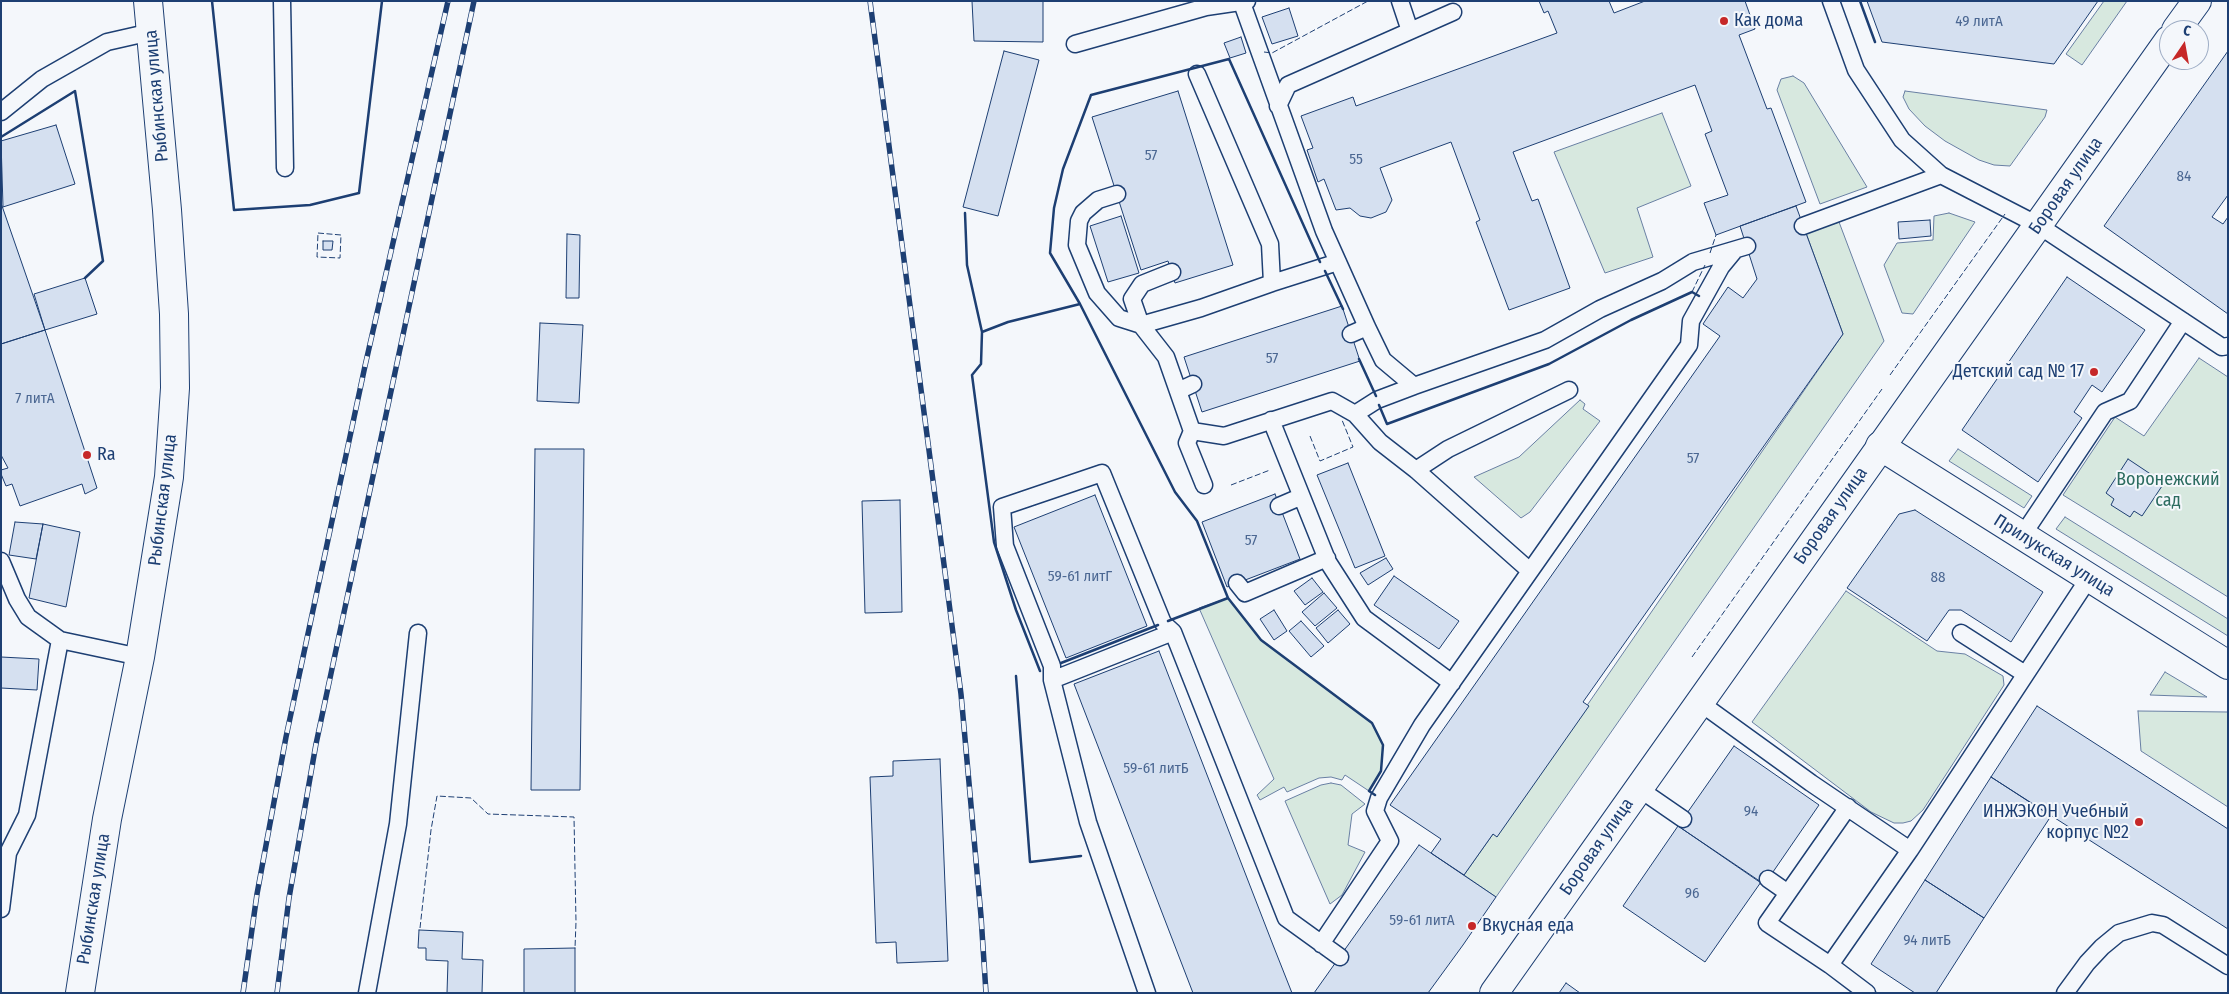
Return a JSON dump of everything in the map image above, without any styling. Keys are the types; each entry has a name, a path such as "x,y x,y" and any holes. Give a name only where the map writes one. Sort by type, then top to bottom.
{"street":[{"name":"Рыбинская улица","path":"80,993 107,819 140,657 169,477 175,388 174,314 148,1"},
{"path":"2183,20 2196,1"},
{"name":"Боровая улица","path":"1494,993 2159,54"},
{"name":"Прилукская улица","path":"1880,446 2228,665"}],"lane":[{"path":"282,1 285,168"},
{"path":"1400,1 1410,31"},
{"path":"1831,1 1856,70 1902,140 1940,175 2038,225 2222,347 2228,346"},
{"path":"1075,44 1205,4 1244,2 1278,106 1324,231 1383,360 1414,386"},
{"path":"1278,106 1288,85 1453,12"},
{"path":"1,112 42,79 107,42 151,32"},
{"path":"1197,74 1270,244 1272,283"},
{"path":"1803,226 1940,175"},
{"path":"1116,194 1098,200 1083,213 1078,221 1077,245 1097,293 1119,318 1141,325 1201,308 1338,262"},
{"path":"1320,944 1390,841 1374,811 1379,798 1422,725 1689,345 1692,321 1721,267 1741,248 1693,262 1662,281 1600,309 1545,340 1378,400 1355,414"},
{"path":"1172,272 1142,284 1132,299 1141,325 1186,387 1192,431 1187,443 1204,485"},
{"path":"2022,536 2105,412 2130,401 2183,322"},
{"path":"1351,334 1368,327"},
{"path":"1416,470 1448,449 1569,390"},
{"path":"1192,431 1224,436 1332,401 1355,414 1380,442 1416,470 1530,571"},
{"path":"1272,420 1300,497 1326,558 1364,618 1452,683"},
{"path":"1147,993 1088,822 1052,680 1052,666 1005,546 1002,507 1102,473 1163,623 1173,632 1286,918 1340,957"},
{"path":"1279,506 1300,497"},
{"path":"1237,583 1245,593 1326,558"},
{"path":"1,561 17,599 28,617 60,640 140,657"},
{"path":"1830,966 1910,850 2089,578"},
{"path":"1052,680 1173,632"},
{"path":"367,993 398,824 418,633"},
{"path":"1961,634 2026,674"},
{"path":"1,909 8,853 27,815 60,640"},
{"path":"1699,702 1910,850"},
{"path":"1638,788 1683,819"},
{"path":"1848,807 1767,923 1868,993"},
{"path":"1768,879 1788,892"},
{"path":"2065,993 2102,946 2119,933 2152,923 2163,925 2228,966"}],"green space":[{"path":"2104,1 2127,1 2082,65 2066,54"},
{"path":"1793,76 1804,83 1867,187 1820,204 1777,90 1781,79"},
{"path":"1905,91 2047,110 2045,117 2010,166 1994,165 1979,160 1945,141 1925,126 1909,109 1903,97"},
{"path":"1662,113 1691,186 1637,208 1653,257 1605,273 1554,152"},
{"path":"1949,213 1975,222 1913,314 1902,313 1884,265 1897,243 1933,240 1934,216"},
{"path":"1839,222 1884,341 1496,897 1464,875 1493,834 1497,836 1843,334 1806,233"},
{"name":"Воронежский сад","path":"2199,358 2228,377 2228,597 2063,495 2115,417 2144,436"},
{"path":"1580,400 1585,404 1583,409 1600,421 1530,512 1521,518 1474,477 1519,457"},
{"path":"1958,449 2032,496 2024,508 1949,461"},
{"path":"2065,517 2228,619 2228,636 2056,529"},
{"path":"1846,591 1937,651 1965,654 2003,676 2004,685 1923,810 1911,821 1894,823 1871,812 1752,722"},
{"path":"1228,598 1261,640 1372,723 1383,745 1381,771 1369,791 1345,775 1342,780 1331,777 1319,778 1287,792 1284,787 1260,800 1257,795 1274,779 1199,608"},
{"path":"2165,672 2207,697 2150,695"},
{"path":"2138,711 2228,712 2228,807 2141,751"},
{"path":"1331,783 1341,785 1365,804 1352,814 1348,845 1365,852 1342,895 1330,904 1285,801 1321,785"}],"building":[{"path":"972,1 1043,1 1043,42 974,41"},
{"path":"1539,1 1609,1 1614,13 1645,1 1745,1 1755,29 1739,35 1767,109 1771,108 1806,202 1716,235 1704,203 1728,195 1705,134 1712,131 1695,85 1513,152 1532,201 1538,199 1570,288 1509,310 1476,222 1480,220 1451,142 1380,168 1392,200 1386,212 1371,218 1360,216 1350,208 1336,210 1324,179 1318,182 1307,150 1313,148 1301,116 1353,97 1356,106 1557,33 1548,11 1544,13"},
{"path":"1867,1 2098,1 2054,64 1882,42"},
{"path":"1289,8 1298,36 1272,44 1262,17"},
{"path":"1241,37 1246,53 1230,58 1224,43"},
{"path":"1004,51 1039,60 998,216 963,207"},
{"path":"2228,51 2228,195 2212,217 2223,224 2228,217 2228,314 2104,226"},
{"path":"1178,91 1233,265 1175,283 1168,261 1141,270 1092,117"},
{"path":"56,125 75,184 3,207 1,141"},
{"path":"1,203 45,330 1,344"},
{"path":"1796,206 1843,334 1583,702 1589,706 1497,837 1493,834 1464,875 1431,853 1441,839 1390,805 1720,336 1703,324 1728,287 1743,298 1757,279 1740,226"},
{"path":"1121,216 1139,273 1108,282 1090,226"},
{"path":"1930,220 1931,236 1899,239 1898,222"},
{"path":"567,234 580,235 579,298 566,298"},
{"path":"323,241 333,241 332,250 323,250"},
{"path":"2067,277 2145,330 2102,392 2092,385 2074,412 2082,418 2038,482 1962,430"},
{"path":"85,278 97,314 45,330 34,294"},
{"path":"1342,306 1360,361 1202,412 1184,357"},
{"path":"540,323 583,325 579,403 537,401"},
{"path":"45,330 97,488 85,494 82,484 20,506 12,484 6,486 1,474 1,470 8,468 1,455 1,344"},
{"path":"535,449 584,449 580,790 531,790"},
{"path":"2128,459 2164,483 2142,516 2134,511 2130,517 2111,505 2114,499 2106,493"},
{"path":"1348,463 1385,556 1355,568 1317,475"},
{"path":"1275,494 1300,559 1227,587 1202,522"},
{"path":"1095,495 1147,626 1066,658 1014,527"},
{"path":"900,500 902,612 865,613 862,501"},
{"path":"1915,510 2043,592 2011,642 1961,610 1949,610 1927,641 1847,588 1899,514"},
{"path":"15,522 43,524 36,559 9,555"},
{"path":"43,524 80,532 66,607 29,598"},
{"path":"1386,558 1393,569 1368,585 1360,573"},
{"path":"1394,576 1459,621 1439,649 1374,605"},
{"path":"1312,578 1323,592 1305,605 1294,591"},
{"path":"1324,593 1337,608 1315,626 1302,612"},
{"path":"1274,610 1287,631 1274,640 1260,619"},
{"path":"1338,610 1350,624 1328,643 1316,628"},
{"path":"1301,621 1324,646 1311,657 1289,631"},
{"path":"1159,651 1292,993 1193,993 1074,684"},
{"path":"1,657 39,659 37,690 1,688"},
{"name":"ИНЖЭКОН Учебный корпус №2","path":"2037,706 2228,829 2228,929 1991,777"},
{"path":"1734,746 1819,805 1764,885 1678,826"},
{"path":"940,759 948,961 897,963 896,942 876,943 870,777 893,776 893,761"},
{"path":"1991,777 2051,816 1984,918 1925,880"},
{"path":"1678,826 1761,882 1705,962 1623,906"},
{"path":"1419,845 1496,897 1463,945 1428,993 1314,993"},
{"path":"1925,880 1984,918 1936,993 1915,993 1871,964"},
{"path":"419,930 463,932 462,959 483,960 482,993 447,993 448,961 426,960 426,948 418,948"},
{"path":"575,948 575,993 524,993 524,949"},
{"path":"1566,983 1580,993 1559,993"}],"railway":[{"path":"243,993 257,894 286,737 365,366 448,1"},
{"path":"277,993 289,898 316,744 474,1"},
{"path":"870,1 961,694 986,993"}],"fence":[{"path":"1264,52 1272,53 1368,1"},
{"path":"1890,375 2005,214"},
{"path":"318,233 341,235 340,258 317,257 318,233"},
{"path":"1710,253 1716,235"},
{"path":"1692,292 1705,265"},
{"path":"1692,657 1882,389"},
{"path":"1310,436 1320,461 1353,447 1342,420"},
{"path":"1231,485 1270,470"},
{"path":"420,928 431,830 437,796 471,798 488,814 574,817 575,948"}],"wall":[{"path":"212,1 234,210 310,205 359,193 382,1"},
{"path":"1860,1 1875,42"},
{"path":"1320,262 1229,59 1091,95 1063,169 1054,208 1050,253 1080,304 1175,492 1197,521 1228,598 1261,640 1372,723 1383,745 1381,771 1369,791 1375,795"},
{"path":"1,137 75,91 103,261 85,278"},
{"path":"965,213 967,265 982,332 981,364 972,375 994,542 1016,610 1040,671"},
{"path":"1325,271 1343,309"},
{"path":"1379,405 1387,424 1549,364 1631,320 1692,292 1699,296"},
{"path":"982,332 1008,322 1080,304"},
{"path":"1359,359 1376,396"},
{"path":"1168,621 1228,598"},
{"path":"1061,663 1158,625"},
{"path":"1016,676 1030,862 1081,856"}],"place":[{"name":"Как дома","path":"1724,21"},
{"name":"Детский сад № 17","path":"2094,372"},
{"name":"Ra","path":"87,455"},
{"name":"ИНЖЭКОН Учебный корпус №2","path":"2139,822"},
{"name":"Вкусная еда","path":"1472,926"}]}
